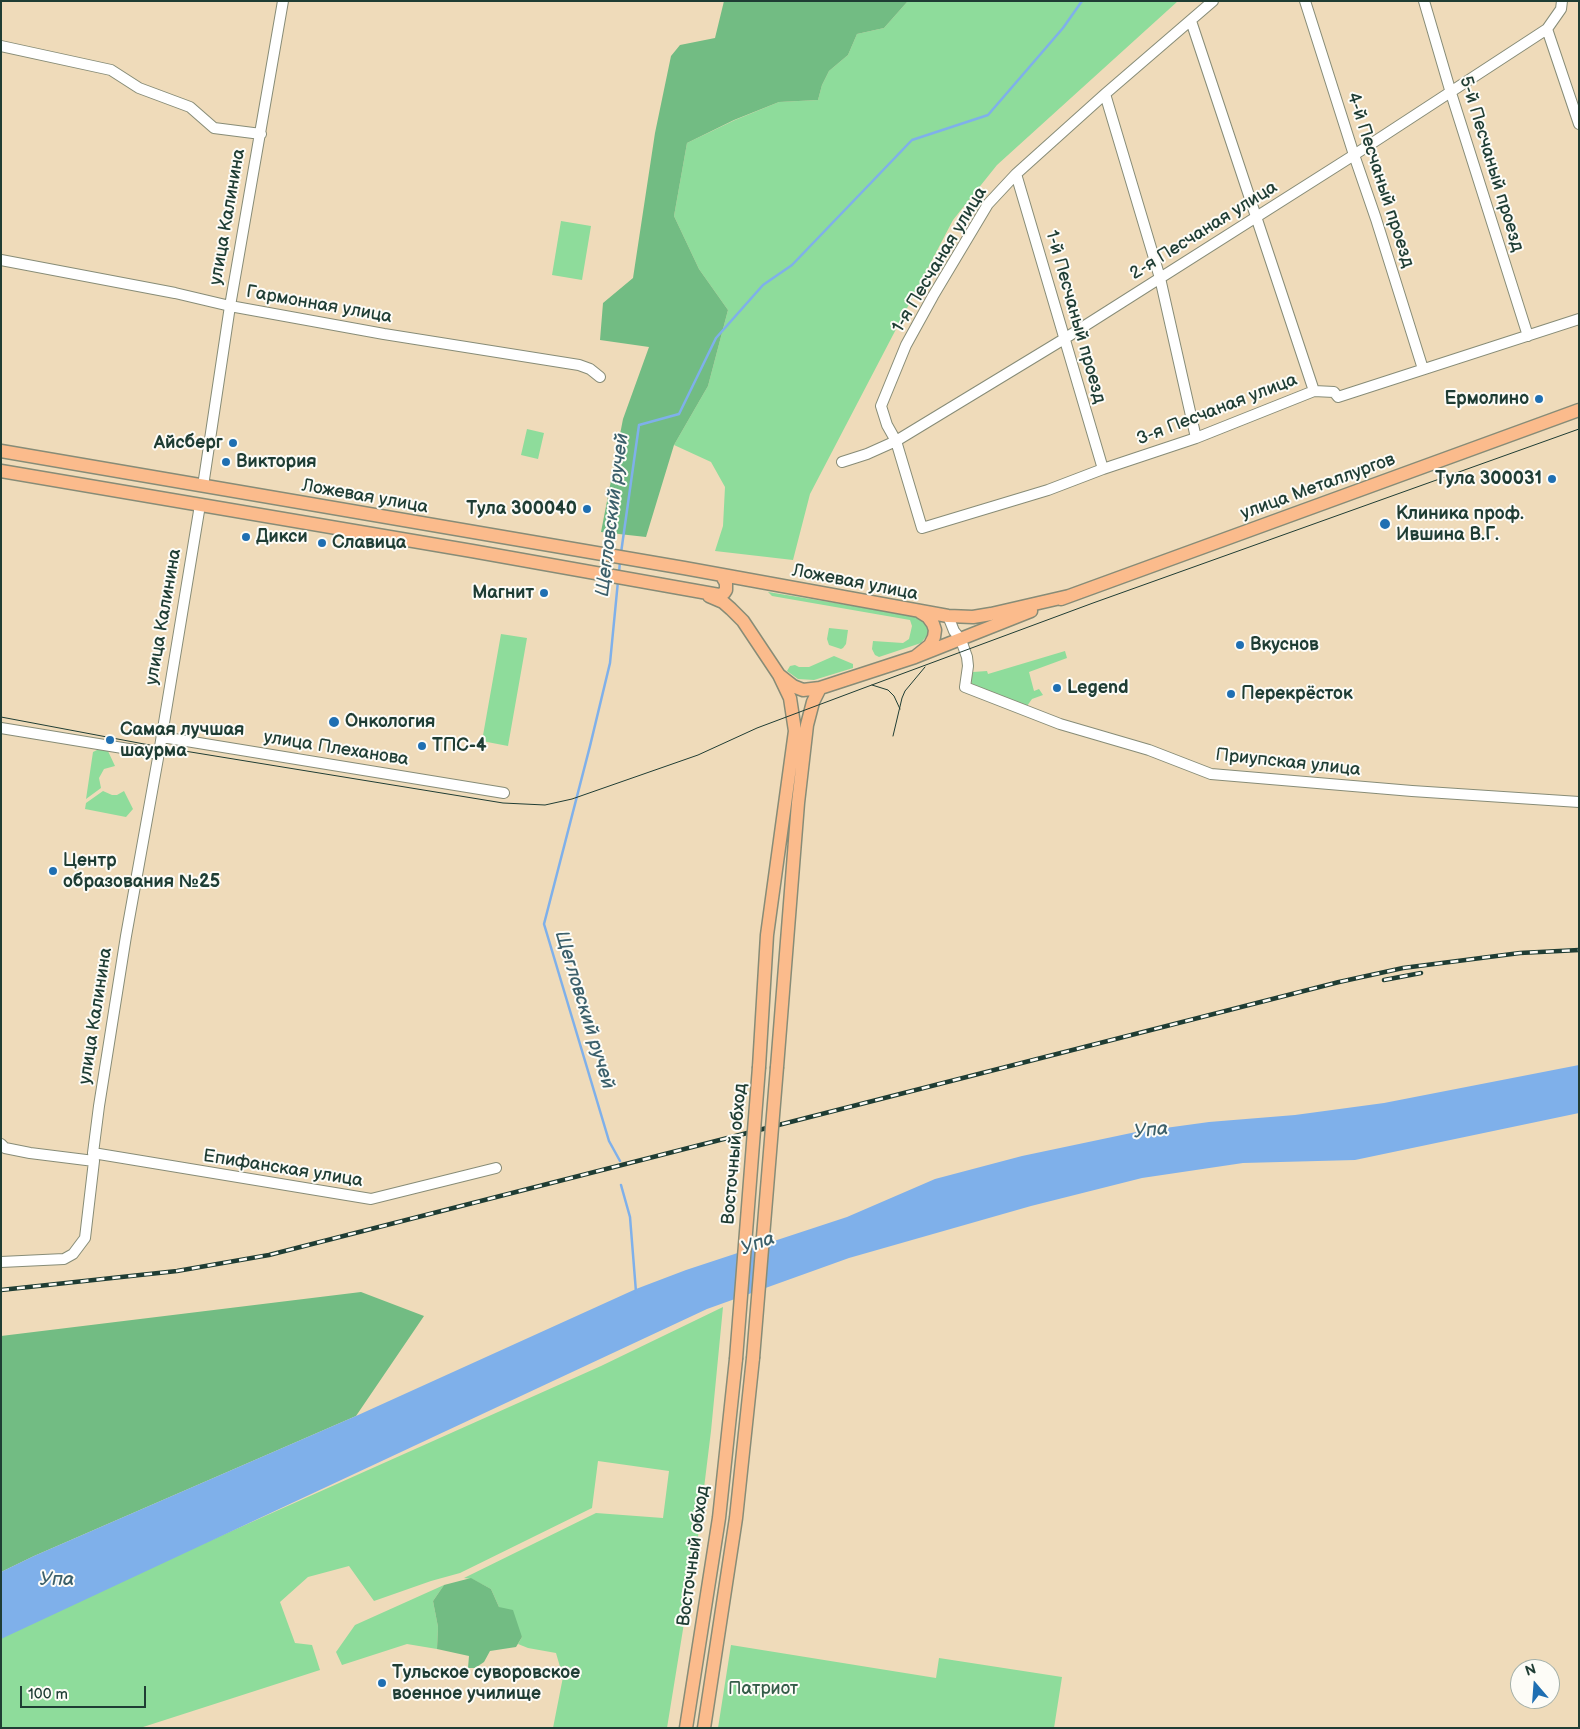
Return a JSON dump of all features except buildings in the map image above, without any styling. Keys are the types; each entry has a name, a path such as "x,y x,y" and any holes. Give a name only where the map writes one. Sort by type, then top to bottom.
{"main road":[{"name":"улица Металлургов","path":"915,657 1069,596 1579,410"},
{"name":"Ложевая улица","path":"1,452 587,552 920,612 928,617 933,624 935,630 934,638 930,645 915,657 820,688 803,690 792,686 779,675 743,621 731,609 712,597 690,590"},
{"name":"Ложевая улица","path":"1,471 719,595 726,590 726,583 722,576"},
{"name":"улица Калинина","path":"200,505 203,486"},
{"path":"582,571 579,559 580,556 587,552"},
{"name":"улица Металлургов","path":"920,612 973,617 1069,596"},
{"name":"Восточный обход","path":"686,1728 719,1518 736,1358 759,1067 767,935 795,731 790,698 779,675"},
{"name":"Восточный обход","path":"704,1728 736,1518 753,1358 798,803 807,725 813,702 820,688"}],"street":[{"name":"улица Калинина","path":"203,486 230,306 261,134 282,1"},
{"name":"1-я Песчаная улица","path":"922,528 896,441 885,420 881,406 906,346 932,296 988,204 1016,174 1213,1"},
{"name":"4-й Песчаный проезд","path":"1305,1 1423,369"},
{"name":"5-й Песчаный проезд","path":"1424,1 1528,336"},
{"name":"2-я Песчаная улица","path":"842,462 867,454 896,441 1064,339 1354,156 1547,29 1561,9 1562,1"},
{"path":"1191,21 1314,391"},
{"path":"1547,29 1579,124"},
{"path":"1,46 111,70 139,88 190,108 214,128 261,134"},
{"path":"1105,94 1160,278 1196,438"},
{"name":"1-й Песчаный проезд","path":"1016,174 1103,469"},
{"name":"Гармонная улица","path":"1,260 175,293 230,306 384,334 579,365 590,369 600,377"},
{"name":"3-я Песчаная улица","path":"922,528 1048,490 1103,469 1196,438 1314,391 1334,392 1338,397 1579,320"},
{"name":"улица Калинина","path":"1,1262 64,1259 73,1254 85,1238 94,1157 126,936 162,738 200,505"},
{"name":"Приупская улица","path":"948,616 961,640 968,666 965,688 1060,724 1149,750 1211,774 1412,791 1579,802"},
{"path":"1,728 159,754"},
{"name":"улица Плеханова","path":"162,738 504,793"},
{"name":"Епифанская улица","path":"1,1144 5,1148 30,1153 94,1157 371,1199 496,1168"}],"green space":[{"path":"724,1 908,1 884,28 857,34 848,55 829,71 822,85 818,100 779,102 734,120 687,143 674,216 699,269 728,310 708,386 674,445 646,537 601,532 623,419 649,347 600,340 603,303 633,278 655,133 671,56 680,45 715,38"},
{"path":"908,1 1178,1 997,165 953,220 810,494 793,560 715,551 723,526 725,487 711,462 674,445 708,386 728,310 699,269 674,216 687,143 779,102 818,100 822,85 829,71 848,55 857,34 884,28"},
{"path":"561,221 591,226 582,280 552,275"},
{"path":"527,429 544,433 538,459 521,455"},
{"path":"768,592 921,617 928,625 929,633 921,643 879,657 875,655 872,649 873,641 903,643 909,639 912,626 910,620 772,596"},
{"path":"829,628 848,630 846,644 843,648 829,645 827,639"},
{"path":"501,634 527,638 508,746 482,741"},
{"path":"1065,651 1067,658 1029,672 1034,691 1039,689 1043,695 1032,699 1027,706 972,685 973,672 987,671 988,674"},
{"path":"834,656 853,664 853,668 814,680 798,679 787,671 790,666 809,667"},
{"path":"101,748 107,749 115,766 104,769 99,778 101,788 86,799 93,752"},
{"path":"103,791 117,795 124,791 133,809 126,817 85,809 86,803"},
{"path":"361,1292 424,1316 356,1416 1,1572 1,1336"},
{"path":"723,1307 698,1537 667,1728 553,1728 563,1677 556,1653 528,1648 518,1644 522,1637 499,1607 491,1589 472,1579 464,1578 596,1513 663,1518 669,1471 598,1461 592,1508 460,1573 374,1601 349,1566 308,1577 280,1602 295,1643 312,1645 320,1670 140,1728 1,1728 1,1634 601,1366"},
{"path":"471,1578 491,1589 499,1607 513,1610 522,1637 516,1647 490,1651 484,1662 475,1668 468,1668 469,1656 437,1649 438,1627 433,1601 444,1585"},
{"path":"444,1585 433,1601 438,1627 437,1649 407,1644 342,1665 336,1652 355,1625"},
{"name":"Патриот","path":"731,1645 936,1678 939,1658 1062,1677 1054,1728 718,1728"}],"water":[{"name":"Упа","path":"1579,1065 1579,1113 1355,1160 1243,1163 1142,1178 1031,1206 849,1258 707,1309 1,1639 1,1572 356,1416 636,1289 686,1270 847,1217 935,1179 1022,1156 1136,1132 1209,1122 1295,1115 1384,1103"}],"waterway":[{"name":"Щегловский ручей","path":"621,553 639,425 679,414 716,338 763,285 792,265 912,140 988,115 1063,28 1082,1"},
{"name":"Щегловский ручей","path":"619,573 620,561"},
{"name":"Щегловский ручей","path":"618,581 610,663 544,924 609,1141 620,1161"},
{"name":"Щегловский ручей","path":"621,1185 630,1217 636,1292"}],"tram line":[{"path":"1,717 160,747 503,803 545,805 572,799 698,755 757,728 1093,603 1579,429"},
{"path":"893,736 905,691 925,667"},
{"path":"872,685 888,690 894,696 900,709"}],"railway":[{"path":"1,1290 177,1271 269,1255 1339,982 1403,968 1520,953 1579,950"},
{"path":"1384,980 1421,973"}],"place":[{"name":"Ермолино","path":"1539,399"},
{"name":"Айсберг","path":"233,443"},
{"name":"Виктория","path":"226,462"},
{"name":"Тула 300031","path":"1552,479"},
{"name":"Тула 300040","path":"587,509"},
{"name":"Клиника проф. Ившина В.Г.","path":"1385,524"},
{"name":"Дикси","path":"246,537"},
{"name":"Славица","path":"322,543"},
{"name":"Магнит","path":"544,593"},
{"name":"Вкуснов","path":"1240,645"},
{"name":"Legend","path":"1057,688"},
{"name":"Перекрёсток","path":"1231,694"},
{"name":"Онкология","path":"334,722"},
{"name":"Самая лучшая шаурма","path":"110,740"},
{"name":"ТПС-4","path":"422,746"},
{"name":"Центр образования №25","path":"53,871"},
{"name":"Тульское суворовское военное училище","path":"382,1683"}]}
